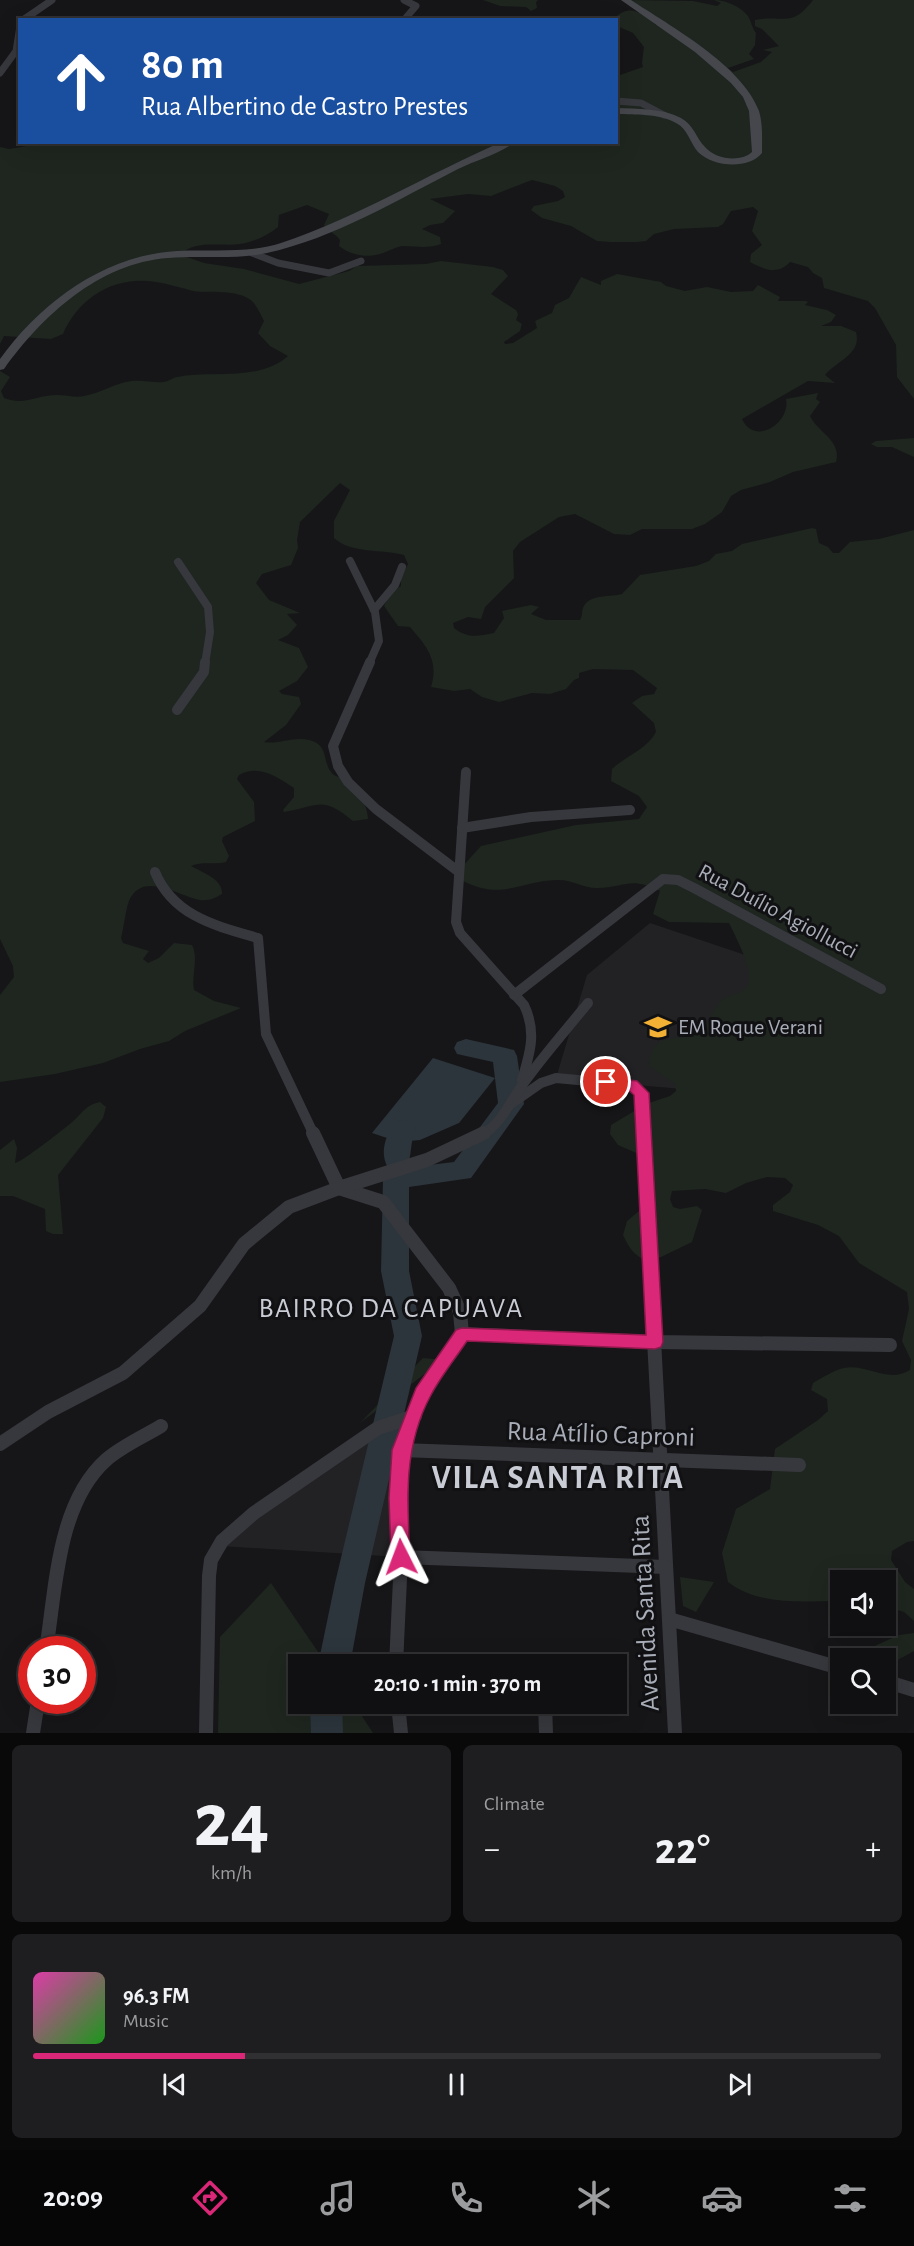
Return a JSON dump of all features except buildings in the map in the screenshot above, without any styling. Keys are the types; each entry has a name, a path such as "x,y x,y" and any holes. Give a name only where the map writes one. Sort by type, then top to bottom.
{"street":[{"path":"26,18 52,0"},
{"path":"404,0 416,6 406,18"},
{"path":"618,101 641,103 685,123 703,151 708,154 743,161 752,159 757,153 754,111 744,93 700,52 626,0"},
{"path":"0,73 16,51 18,38"},
{"path":"618,111 664,115"},
{"path":"0,367 10,351 43,316 67,295 93,278 156,256 252,253 305,238 412,190 475,156 507,144"},
{"path":"252,253 278,263 328,273 361,261"},
{"path":"350,561 374,610 379,641 333,746 334,759 340,771 362,796 459,872"},
{"path":"177,710 204,672 210,632 208,607 178,562"},
{"path":"374,610 387,597 400,578 402,567"},
{"path":"466,772 456,922 460,933 530,1015 534,1031 521,1086"},
{"path":"462,828 531,817 630,810"},
{"path":"155,872 159,887 177,905 224,928 258,938 266,1034 339,1188 383,1202 449,1288 460,1312 462,1335 423,1393 401,1450 398,1498 401,1557 397,1654"},
{"name":"Rua Duílio Agiollucci","path":"514,995 663,879 678,880 881,989"},
{"path":"0,1444 48,1412 123,1373 200,1306 244,1244 289,1207 339,1188 427,1160 472,1141 493,1128 521,1086 588,1003"},
{"name":"Avenida Santa Rita","path":"511,1104 541,1083 556,1078 632,1085 641,1093 675,1733"},
{"path":"462,1335 655,1342 890,1346"},
{"path":"206,1733 209,1576 212,1560 219,1546 255,1513 378,1428 415,1416"},
{"path":"48,1636 65,1529 85,1485 105,1461 161,1426"},
{"name":"Rua Atílio Caproni","path":"401,1450 800,1465"},
{"path":"401,1557 666,1567"},
{"path":"669,1619 830,1665"},
{"path":"896,1684 914,1690"},
{"path":"33,1733 36,1714"},
{"path":"399,1714 400,1733"},
{"path":"545,1714 546,1733"}],"shaded area":[{"path":"483,0 538,0 537,8 531,11 526,7 500,6"},
{"path":"627,0 693,1 717,6 721,3 714,0 718,0 741,9 748,16 756,33 755,45 749,54 754,59 728,68 733,72 761,62 772,52 763,50 779,46 762,29 755,26 755,20 787,19 799,15 813,0 914,0 914,399 897,377 896,345 875,308 868,301 824,288 822,278 808,267 790,262 781,269 771,270 750,262 751,254 762,245 752,231 758,211 753,207 731,211 723,224 718,227 674,229 654,234 646,241 597,241 571,226 542,218 531,210 534,206 558,201 565,197 563,191 555,186 532,180 491,196 468,194 430,199 455,211 443,223 422,229 440,237 441,244 436,246 403,246 374,255 353,254 339,246 340,240 324,225 329,214 307,205 279,215 278,227 255,240 233,245 201,245 181,255 204,263 244,269 299,284 349,271 357,266 426,264 441,261 493,267 503,270 508,276 491,294 516,310 518,314 516,320 522,324 520,331 504,342 505,344 513,343 537,328 535,321 552,313 555,305 569,298 581,277 601,285 601,281 617,274 661,282 666,286 685,291 707,287 731,292 753,291 758,285 780,297 778,301 806,301 808,302 805,305 827,310 836,315 831,322 821,326 841,326 856,332 856,346 848,356 825,375 835,383 808,381 742,419 748,427 755,431 763,431 778,423 786,408 786,399 818,393 816,399 820,402 810,416 832,442 837,454 836,462 793,472 770,482 741,490 731,496 722,512 705,524 692,529 642,529 630,535 614,534 575,514 559,517 520,542 513,551 514,578 485,607 481,619 468,617 453,623 454,628 469,635 494,633 504,618 502,611 531,605 539,607 531,614 546,620 580,620 583,608 591,599 622,594 640,575 696,566 709,561 716,554 732,551 742,544 812,528 816,529 819,543 828,547 833,553 839,553 850,542 879,539 914,530 914,1541 907,1542 892,1551 891,1560 905,1582 914,1589 914,1621 904,1612 896,1609 896,1570 830,1570 830,1601 767,1599 740,1590 728,1582 722,1553 736,1509 770,1489 775,1449 828,1411 827,1399 811,1390 813,1383 844,1368 860,1368 894,1375 910,1370 911,1360 902,1341 909,1309 907,1292 859,1263 839,1236 818,1225 773,1211 773,1205 790,1192 793,1185 785,1178 767,1177 746,1183 726,1193 705,1189 672,1191 670,1199 673,1207 680,1209 697,1206 702,1210 692,1242 661,1257 646,1261 632,1250 623,1235 627,1221 650,1202 652,1184 637,1168 650,1159 618,1145 610,1134 611,1125 646,1104 670,1096 676,1091 675,1084 649,1066 651,1054 656,1046 662,1041 693,1035 700,1031 722,1000 746,988 749,982 747,965 729,923 669,922 653,914 660,891 642,884 593,888 557,880 500,890 477,887 463,881 461,868 481,846 576,825 639,819 647,807 639,796 611,781 612,769 642,748 656,732 654,723 632,703 642,696 654,694 657,688 633,670 593,669 579,673 579,678 566,689 550,694 532,693 499,702 482,697 470,689 454,691 431,687 433,669 430,654 410,627 398,626 384,606 390,593 401,586 401,578 408,564 404,555 349,547 334,538 334,521 350,490 340,483 300,522 298,548 291,565 262,574 256,583 269,600 300,613 287,614 297,625 288,635 278,640 299,648 308,667 297,681 279,691 282,694 299,697 301,704 286,725 264,742 303,739 320,745 333,774 348,779 359,791 368,819 353,821 334,808 320,804 284,812 283,810 294,797 294,788 261,771 239,775 237,779 254,802 255,821 223,837 222,841 229,856 226,862 191,866 216,880 222,894 203,900 164,888 145,886 137,890 129,900 121,938 123,943 149,951 143,959 148,963 159,958 174,943 192,945 195,956 194,990 214,1001 241,1008 185,1031 169,1041 103,1063 55,1074 0,1082 0,995 14,977 13,966 0,939 0,371 10,377 1,391 4,398 24,401 50,395 84,396 132,381 164,382 191,375 249,372 276,364 288,356 270,346 258,333 264,321 254,303 246,297 231,293 193,291 161,283 141,281 113,286 89,299 70,321 63,334 51,339 4,336 0,344 0,147 9,149 39,144 618,144 618,76 643,67 644,47 633,33 618,26 618,18 614,18 630,10 640,13 656,25 663,24 664,21"},
{"path":"914,438 914,457 892,447 877,447 871,444 876,441"},
{"name":"EM Roque Verani","path":"650,923 772,964 717,1092 556,1078 587,975"},
{"path":"433,1058 495,1078 459,1123 420,1140 399,1142 372,1133"},
{"path":"100,1102 106,1107 103,1118 58,1175 63,1234 53,1234 46,1231 45,1209 13,1196 0,1196 0,1150 14,1139 17,1148 15,1163 42,1146 87,1108"},
{"path":"423,1358 443,1360 360,1423"},
{"path":"378,1429 399,1449 400,1557 220,1546"},
{"path":"680,1577 714,1582 696,1612 683,1606"},
{"path":"271,1583 319,1654 288,1654 288,1714 361,1714 373,1733 218,1733 220,1637"},
{"path":"914,1633 914,1651 896,1661 896,1648 870,1648 899,1635"}],"waterway":[{"path":"336,1654 350,1583 408,1336 395,1271 396,1179 462,1171 511,1104 505,1056 466,1048"},
{"path":"397,1161 397,1141 403,1129"},
{"path":"326,1714 327,1733"}],"place":[{"name":"EM Roque Verani","path":"658,1027"}],"district":[{"name":"BAIRRO DA CAPUAVA","path":"391,1309"},
{"name":"VILA SANTA RITA","path":"558,1478"}],"route":[{"path":"401,1557 398,1498 401,1450 423,1393 462,1335 655,1342 641,1093 632,1085 606,1082"}]}
